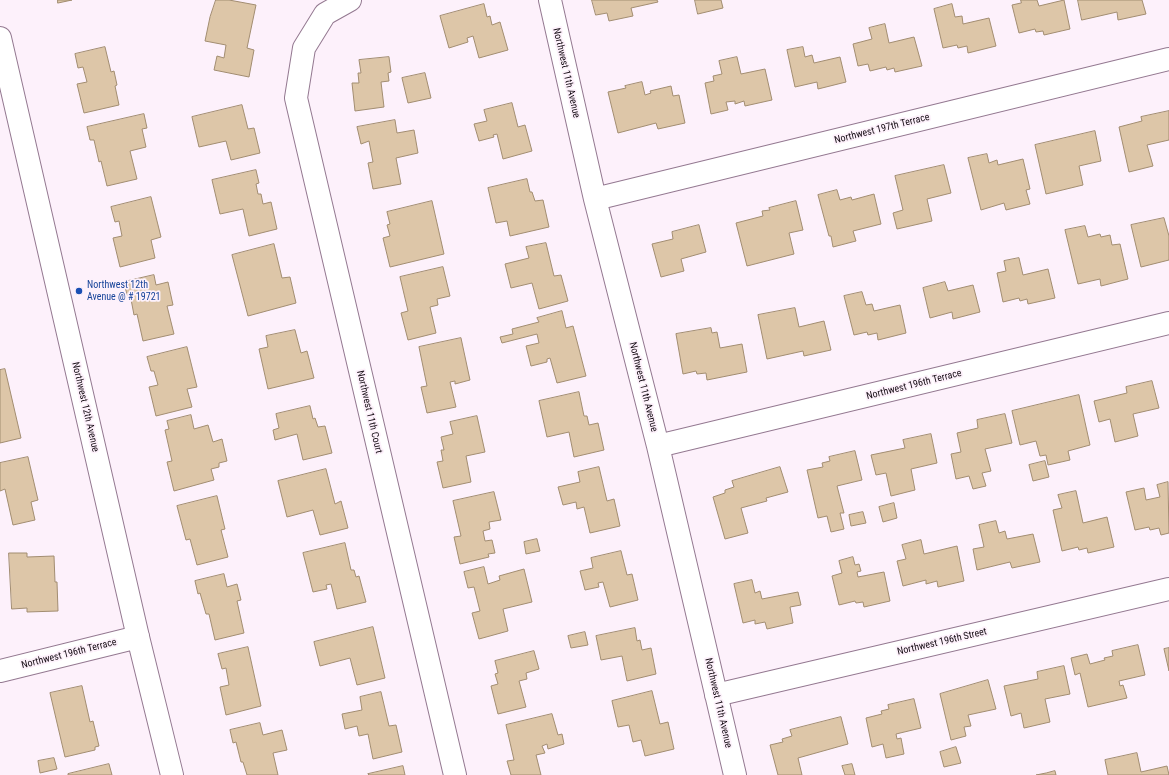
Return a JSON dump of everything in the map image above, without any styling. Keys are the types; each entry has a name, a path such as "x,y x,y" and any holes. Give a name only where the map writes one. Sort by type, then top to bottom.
{"street":[{"name":"Northwest 11th Court","path":"350,0 324,14 304,48 296,98 455,775"},
{"name":"Northwest 11th Avenue","path":"550,0 595,199 658,446 735,775"},
{"name":"Northwest 12th Avenue","path":"0,38 138,637 172,775"},
{"name":"Northwest 197th Terrace","path":"595,199 1169,59"},
{"name":"Northwest 196th Terrace","path":"658,446 1169,323"},
{"name":"Northwest 196th Street","path":"716,695 1169,589"},
{"name":"Northwest 196th Terrace","path":"0,671 138,637"}],"building":[{"path":"58,0 72,0 58,3"},
{"path":"216,0 229,0 256,5 247,48 254,50 249,77 214,70 217,56 224,58 226,45 205,41 210,17"},
{"path":"592,0 657,0 658,2 631,8 633,16 609,21 607,13 596,15"},
{"path":"695,0 721,0 723,8 698,14"},
{"path":"1021,0 1037,0 1039,6 1064,0 1070,29 1044,35 1043,31 1036,32 1035,29 1019,33 1012,5 1021,3"},
{"path":"1078,0 1142,0 1146,14 1118,20 1117,12 1082,20"},
{"path":"484,4 487,17 490,16 492,25 500,22 508,50 479,58 473,36 467,38 468,42 449,48 440,16"},
{"path":"952,4 955,17 962,16 963,24 989,18 996,46 968,53 967,46 958,48 957,45 943,48 934,9"},
{"path":"885,24 889,43 914,37 922,66 895,72 894,68 887,70 886,67 870,71 868,64 858,66 853,44 872,39 869,28"},
{"path":"105,47 111,72 114,71 119,105 84,113 77,84 87,82 83,67 78,68 75,54"},
{"path":"803,47 805,57 812,55 814,63 840,57 846,82 818,89 817,82 795,87 787,50"},
{"path":"389,57 391,72 388,73 389,81 381,82 384,107 355,111 352,83 359,83 358,73 361,73 359,60"},
{"path":"737,57 741,74 765,69 772,100 745,106 744,101 735,104 735,101 726,102 728,110 711,114 705,83 714,81 713,76 722,74 719,61"},
{"path":"425,73 431,98 408,103 402,78"},
{"path":"642,82 645,95 651,93 650,91 671,86 673,96 679,95 685,123 658,129 656,123 618,133 608,92 626,88 625,86"},
{"path":"512,103 518,127 525,125 532,151 503,159 497,134 493,135 494,137 479,141 474,124 487,121 484,110"},
{"path":"242,105 248,129 254,128 260,153 231,160 226,141 199,147 192,117"},
{"path":"1169,111 1169,140 1147,145 1153,166 1129,172 1119,127 1142,121 1141,117"},
{"path":"144,114 147,128 142,129 146,147 130,151 137,179 107,186 94,140 90,140 87,127"},
{"path":"395,120 397,133 414,130 418,153 396,158 401,184 373,189 368,163 373,162 369,141 361,144 357,127"},
{"path":"1095,131 1101,161 1079,166 1083,185 1046,194 1035,145"},
{"path":"987,154 989,163 997,160 998,165 1023,159 1030,189 1026,190 1030,204 1006,210 1004,203 981,210 968,158"},
{"path":"944,165 951,193 927,199 932,221 897,229 893,213 903,210 895,176"},
{"path":"256,170 259,183 256,184 258,194 261,194 263,204 271,202 277,229 249,236 243,209 220,214 212,180"},
{"path":"527,179 530,192 532,192 535,201 543,200 549,227 510,236 507,221 496,223 488,188"},
{"path":"837,190 840,200 851,197 852,200 874,194 881,224 853,231 856,241 833,247 818,195"},
{"path":"151,197 161,237 151,240 155,258 120,267 113,238 122,236 119,221 115,222 111,207"},
{"path":"432,201 444,254 390,267 383,238 390,236 387,225 390,224 387,212"},
{"path":"796,201 803,230 789,233 794,254 747,266 736,223 763,216 762,211 770,210 769,208"},
{"path":"1164,218 1169,236 1169,260 1141,267 1131,225"},
{"path":"699,225 706,252 681,259 684,271 661,277 652,244 673,239 672,232"},
{"path":"1085,226 1088,237 1100,234 1101,237 1110,235 1112,245 1120,244 1128,279 1101,286 1100,279 1078,284 1065,230"},
{"path":"546,243 554,276 561,275 568,301 539,309 532,283 511,288 505,264 529,258 526,247"},
{"path":"274,244 282,278 290,277 296,303 248,316 232,255"},
{"path":"1019,258 1023,275 1048,269 1055,298 1028,304 1027,299 1020,301 1019,298 1003,302 997,273 1006,271 1004,261"},
{"path":"443,267 450,296 437,299 438,305 430,307 436,333 408,340 401,313 408,311 400,277"},
{"path":"154,275 156,285 168,282 173,305 167,306 174,334 143,341 137,314 134,315 130,294 127,295 124,282"},
{"path":"945,282 948,291 973,285 980,312 953,319 952,312 930,318 923,288"},
{"path":"862,292 866,305 872,304 874,311 900,305 906,333 878,340 877,333 868,335 867,332 854,335 844,296"},
{"path":"795,308 799,327 824,321 831,350 804,356 803,351 767,359 758,315"},
{"path":"562,311 566,328 573,326 586,376 557,383 550,358 547,359 547,362 531,366 526,346 539,343 537,334 502,343 500,337 513,334 512,329 539,322 537,318"},
{"path":"711,328 712,333 717,332 720,348 742,344 747,372 707,380 706,373 697,374 696,371 683,374 676,334"},
{"path":"295,330 301,353 307,351 314,378 268,389 259,349 268,347 266,336"},
{"path":"461,338 470,380 455,384 455,381 450,382 456,407 427,413 421,387 427,386 419,347"},
{"path":"187,347 197,387 187,389 192,407 156,416 149,387 158,385 154,371 151,371 147,357"},
{"path":"5,369 21,438 0,443 0,370"},
{"path":"1152,381 1159,408 1133,414 1138,436 1115,442 1110,419 1099,422 1094,401 1127,393 1126,387"},
{"path":"579,392 584,416 587,416 589,425 598,423 604,450 574,457 569,432 547,437 539,401"},
{"path":"1079,395 1090,445 1068,451 1070,460 1048,465 1046,455 1040,456 1036,441 1020,445 1012,411"},
{"path":"310,406 313,419 315,418 318,427 325,426 332,453 303,460 297,434 275,440 273,430 279,428 276,414"},
{"path":"1005,414 1012,443 985,449 991,471 982,473 986,486 973,489 969,476 956,479 951,454 961,452 957,433 978,428 977,420"},
{"path":"191,415 194,429 208,425 213,442 222,439 227,461 219,463 219,467 211,469 214,480 174,491 167,462 172,461 165,430 169,429 167,421"},
{"path":"477,416 485,452 466,456 471,482 443,488 437,462 443,461 441,450 444,450 441,437 453,434 450,422"},
{"path":"931,434 937,463 911,469 915,490 891,496 886,473 876,475 871,455 905,448 903,440"},
{"path":"855,451 862,480 837,486 844,513 840,513 844,529 831,532 827,516 818,518 807,470 823,467 822,463 830,461 829,457"},
{"path":"28,457 38,500 31,502 35,520 13,525 5,489 0,491 0,463"},
{"path":"1045,461 1049,477 1033,481 1029,465"},
{"path":"599,467 607,501 614,499 620,526 590,533 584,507 577,509 576,502 563,505 558,487 580,482 578,472"},
{"path":"780,467 788,492 766,498 767,501 741,508 748,533 725,539 713,497 725,493 725,490 734,487 732,481"},
{"path":"326,469 335,504 341,501 348,528 320,535 313,510 287,517 278,481"},
{"path":"1168,482 1169,533 1161,535 1159,528 1150,530 1149,527 1135,530 1126,492 1144,488 1146,500 1160,497 1157,485"},
{"path":"1076,491 1083,523 1107,517 1114,547 1088,553 1087,548 1079,550 1078,547 1062,551 1053,510 1062,508 1058,495"},
{"path":"494,492 501,520 489,522 490,529 483,531 485,541 492,540 495,553 488,554 489,557 460,564 454,537 461,536 453,501"},
{"path":"217,496 225,529 221,530 228,557 197,565 190,539 186,540 177,506"},
{"path":"894,503 897,518 883,522 879,507"},
{"path":"863,512 866,523 851,526 849,515"},
{"path":"996,521 999,533 1005,531 1007,539 1033,534 1040,562 1012,568 1010,562 977,570 973,549 984,547 979,525"},
{"path":"537,539 540,551 526,554 524,542"},
{"path":"921,540 924,554 957,546 964,581 938,587 937,581 926,584 926,580 903,586 897,561 906,559 902,545"},
{"path":"345,543 351,570 354,570 356,577 359,576 366,602 337,609 331,584 326,585 327,589 313,592 303,553"},
{"path":"621,551 627,575 632,574 638,600 610,607 603,582 598,583 599,587 585,590 580,571 593,568 591,558"},
{"path":"9,553 27,553 27,557 54,556 58,611 27,612 27,608 12,609"},
{"path":"853,557 855,565 859,564 861,571 857,572 858,577 884,572 890,601 864,607 863,602 856,603 855,601 839,605 832,576 842,573 839,561"},
{"path":"484,567 488,584 500,580 499,576 524,569 532,602 503,609 508,631 479,639 472,613 480,611 474,587 468,588 464,572"},
{"path":"224,574 227,587 237,584 241,600 237,601 244,633 215,640 209,614 206,614 200,593 198,594 195,581"},
{"path":"752,580 755,593 760,591 762,599 798,592 801,605 790,607 793,623 767,629 765,622 755,624 755,620 743,623 734,584"},
{"path":"373,627 385,678 357,685 350,658 320,666 314,642"},
{"path":"635,628 637,641 640,640 642,650 651,648 656,674 627,681 622,656 601,660 596,636"},
{"path":"585,632 588,645 571,648 568,636"},
{"path":"1138,645 1145,675 1119,681 1120,686 1123,685 1127,698 1088,707 1080,673 1075,675 1071,658 1087,654 1090,664 1113,656 1112,651"},
{"path":"248,647 261,706 226,715 220,687 229,685 226,668 222,669 218,654"},
{"path":"1169,648 1169,671 1164,649"},
{"path":"534,651 539,669 526,673 527,679 519,681 526,707 498,714 491,686 498,684 495,674 498,673 495,661"},
{"path":"1064,666 1070,694 1045,699 1050,722 1024,728 1021,713 1011,716 1004,686 1038,679 1037,672"},
{"path":"988,680 996,709 968,715 971,726 964,727 966,736 951,740 940,694"},
{"path":"82,686 90,722 93,721 99,746 95,747 95,750 65,757 50,693"},
{"path":"652,691 660,724 668,722 674,749 645,756 641,740 633,742 629,725 618,727 612,701"},
{"path":"381,692 389,726 396,725 402,752 373,759 368,734 359,736 357,726 345,729 342,714 362,710 360,697"},
{"path":"914,699 921,728 896,734 897,739 901,738 904,754 886,758 883,744 872,747 866,718 882,714 881,711 889,709 888,705"},
{"path":"552,714 558,735 562,734 564,744 548,749 547,744 542,746 545,753 536,755 541,775 511,775 507,761 514,760 506,725"},
{"path":"841,717 848,744 798,758 802,775 778,775 770,745 783,742 782,739 792,736 790,730"},
{"path":"260,723 263,735 282,730 287,750 273,753 278,775 247,775 243,762 241,762 236,742 233,743 230,730"},
{"path":"956,747 961,763 944,767 940,752"},
{"path":"1137,753 1141,772 1167,766 1169,775 1108,775 1105,760"},
{"path":"54,758 57,769 40,773 38,761"},
{"path":"109,764 112,775 68,775 68,774"},
{"path":"852,764 855,775 845,775 842,766"},
{"path":"403,766 405,775 368,774"},
{"path":"1055,771 1056,775 1036,775 1046,773"}],"place":[{"name":"Northwest 12th Avenue @ # 19721","path":"79,291"}]}
